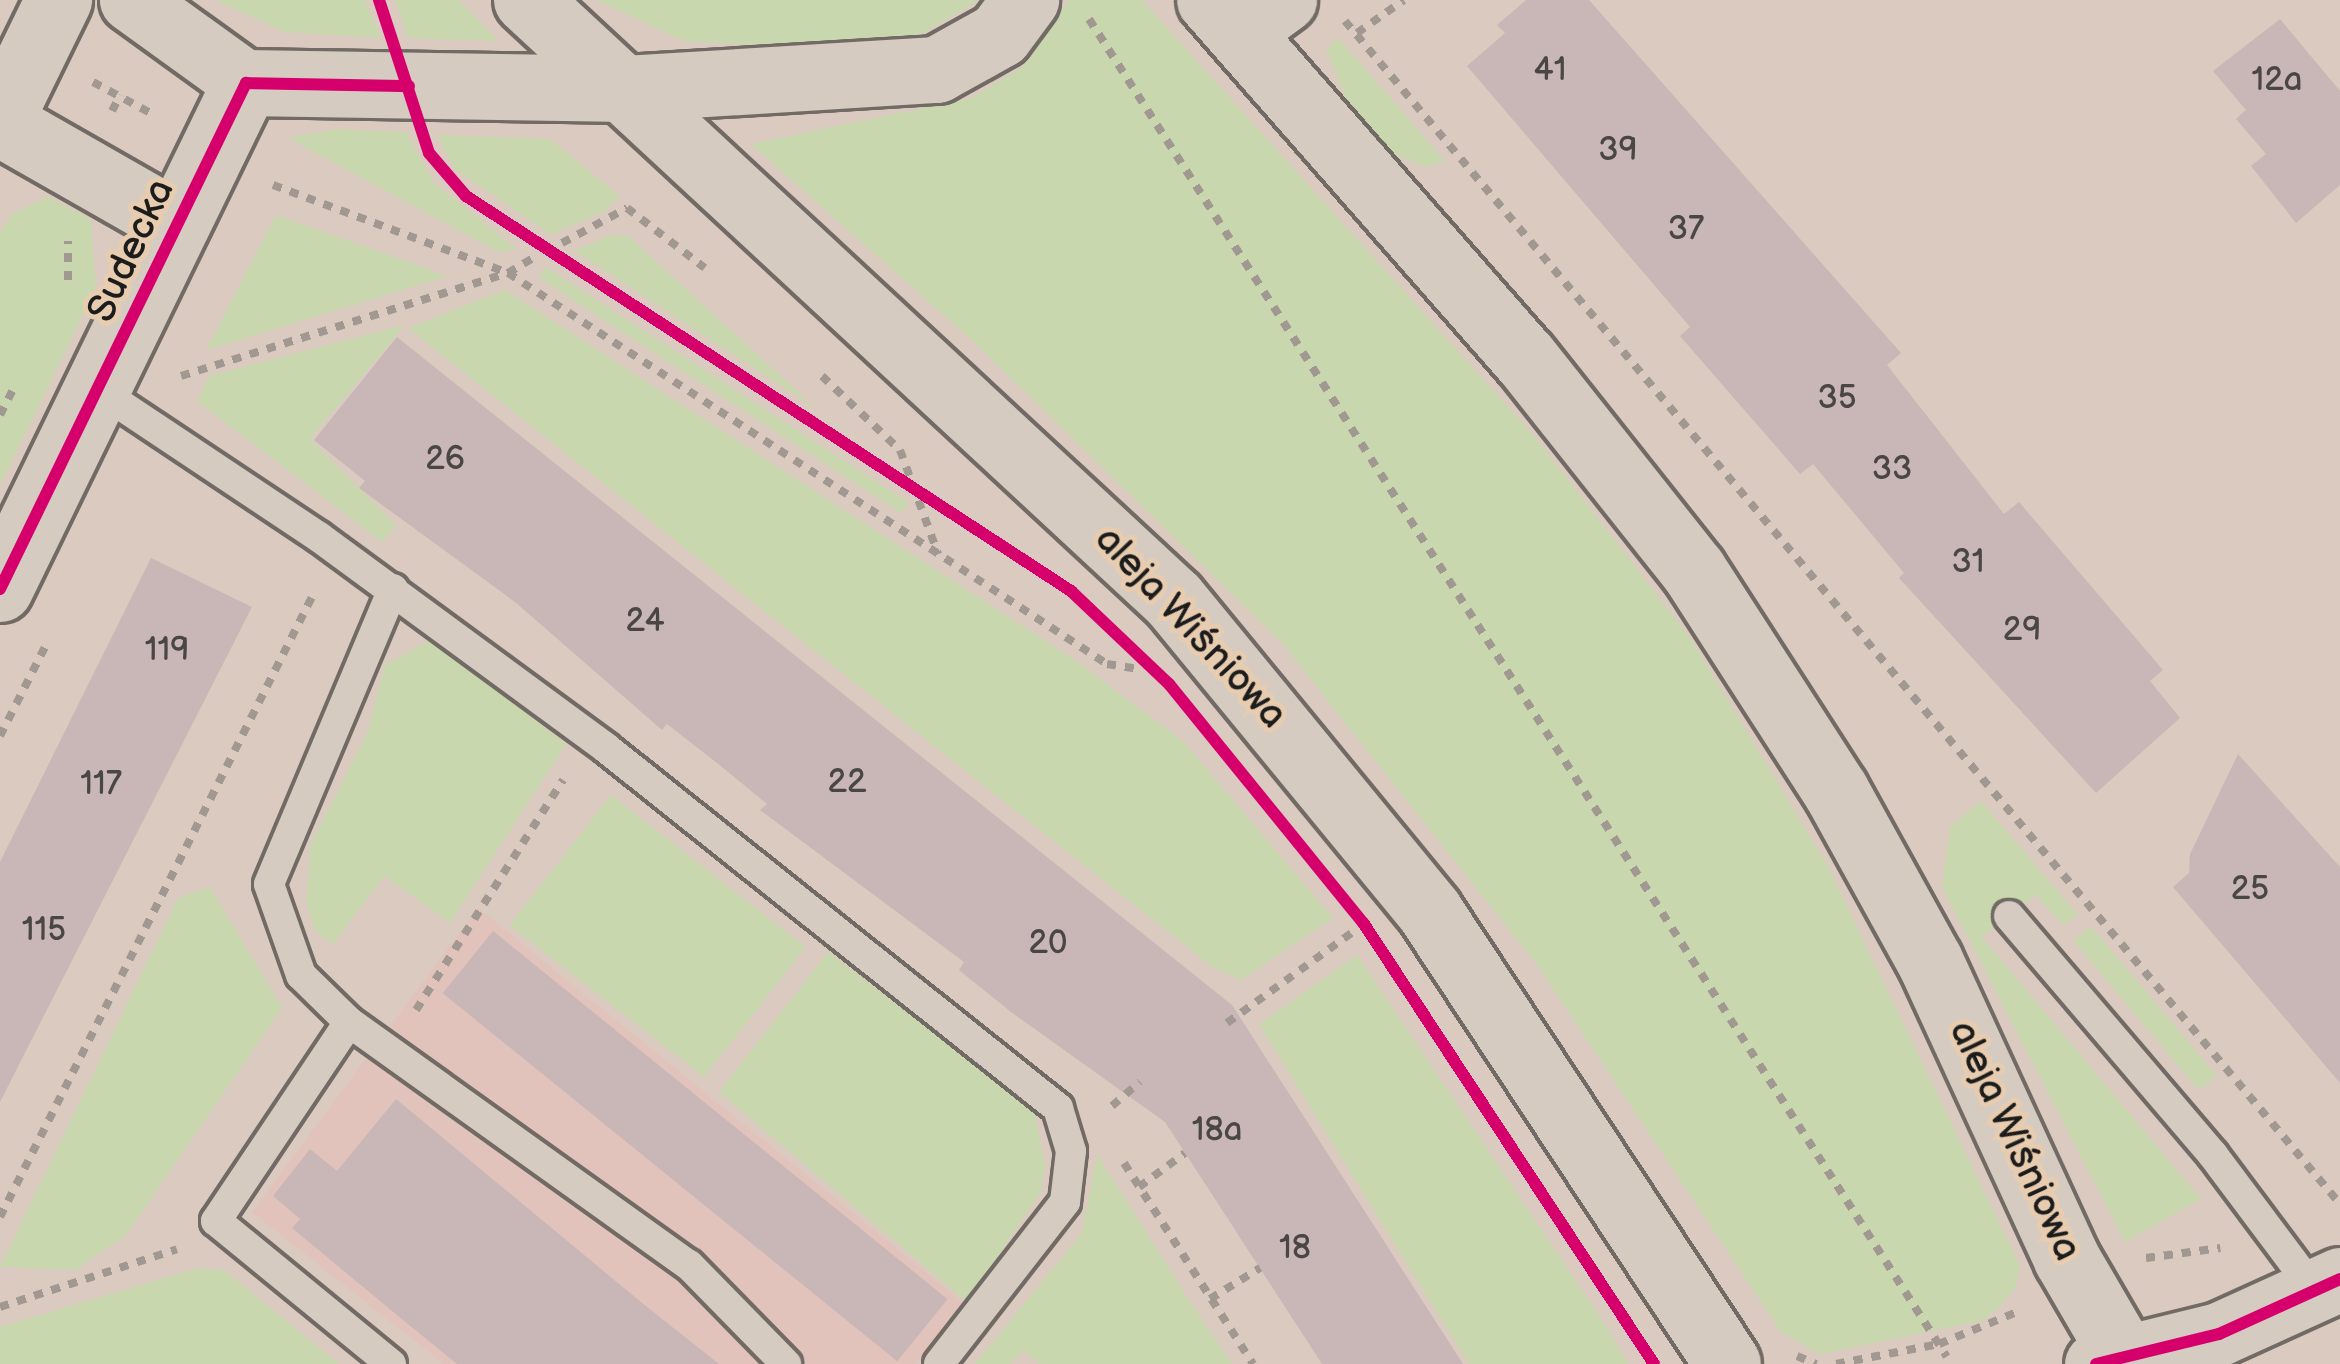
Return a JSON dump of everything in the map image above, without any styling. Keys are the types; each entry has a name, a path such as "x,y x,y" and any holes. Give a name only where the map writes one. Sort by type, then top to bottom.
{"main road":[{"path":"59,0 0,122 177,224"},
{"name":"aleja Wiśniowa","path":"527,0 1174,600 1430,912 1728,1364"},
{"path":"246,83 625,89 937,70 1055,7"},
{"name":"aleja Wiśniowa","path":"1266,10 1731,627 1836,791 1930,961 2116,1362"},
{"name":"Sudecka","path":"0,589 246,83"}],"street":[{"path":"131,0 246,83"},
{"path":"2116,1362 2218,1334 2327,1285"}],"lane":[{"path":"100,391 393,589 590,737 1058,1108 1071,1151 1065,1202 939,1364"},
{"path":"393,589 269,884 301,975 349,1022 689,1265 786,1364"},
{"path":"2009,916 2327,1285"},
{"path":"349,1022 216,1221 391,1364"}],"path":[{"path":"1357,33 1404,0"},
{"path":"1055,7 1947,1357"},
{"path":"1266,10 1357,33 2340,1204"},
{"path":"86,78 171,124"},
{"path":"262,180 508,273 1107,664 1153,668"},
{"path":"562,244 627,208 719,281"},
{"path":"60,296 70,276 67,222"},
{"path":"534,242 560,259"},
{"path":"179,377 508,273 533,258"},
{"path":"818,372 900,451 920,492 939,555"},
{"path":"0,415 20,375"},
{"path":"896,476 938,503"},
{"path":"0,1217 313,594"},
{"path":"1141,655 1153,668"},
{"path":"386,1049 449,967 590,737"},
{"path":"1226,1023 1364,924"},
{"path":"1098,1119 1140,1082"},
{"path":"1139,1187 1186,1154"},
{"path":"0,1306 198,1242 216,1221"},
{"path":"1210,1299 1260,1268"},
{"path":"1836,1364 1939,1344 2006,1323 2026,1298"}],"shaded area":[{"path":"478,908 965,1304 915,1364 444,1364 252,1212"}],"green space":[{"path":"216,0 365,0 381,38 285,32"},
{"path":"395,0 459,0 498,41 408,38"},
{"path":"596,0 980,0 919,35 780,47 684,41"},
{"path":"1069,0 1142,0 1535,437 1690,638 1827,865 2020,1266 2016,1287 1997,1310 1981,1321 1820,1354 1781,1332 1537,965 1282,643 976,344 751,144 971,98 1021,68"},
{"path":"1338,38 1445,161 1427,167 1395,155 1348,103 1326,49"},
{"path":"337,129 406,132 434,183 517,249 499,252 288,138"},
{"path":"437,135 550,139 620,196 605,211 551,235 454,168"},
{"path":"48,197 91,219 96,288 0,485 0,233 12,214"},
{"path":"276,215 448,276 206,350"},
{"path":"609,235 628,236 817,409 575,251"},
{"path":"546,267 908,502 901,513 539,278"},
{"path":"505,290 1075,660 1183,741 1333,918 1241,980 1211,966 408,328"},
{"path":"405,325 310,439 396,525 382,542 197,401 209,376"},
{"path":"430,640 566,744 450,923 384,876 333,944 315,931 306,902 311,844 368,731 385,665"},
{"path":"611,795 806,947 704,1077 509,925"},
{"path":"1981,801 2078,915 2063,925 2036,895 1982,937 2201,1199 2125,1242 1942,887 1950,827"},
{"path":"210,887 282,1008 126,1235 75,1270 0,1267 178,898"},
{"path":"2091,926 2216,1075 2199,1090 2073,941"},
{"path":"828,952 1035,1111 1045,1167 1041,1192 967,1302 719,1092"},
{"path":"1357,955 1628,1364 1469,1364 1259,1024"},
{"path":"1097,1154 1232,1364 1039,1364 1024,1351 1010,1364 975,1364 1082,1233"},
{"path":"198,1268 225,1271 339,1364 0,1364 0,1327"}],"building":[{"path":"1526,0 1589,0 1901,353 1887,365 2004,514 2019,502 2163,670 2150,681 2180,718 2096,793 1899,578 1904,573 1813,464 1800,474 1680,336 1690,327 1467,66 1505,33 1497,25"},
{"path":"2280,19 2340,91 2340,185 2296,223 2251,166 2266,154 2236,119 2246,110 2213,71"},
{"path":"397,337 1232,1005 1463,1364 1322,1364 1165,1122 1011,1012 959,970 964,962 760,810 767,804 717,763 667,724 662,730 515,602 359,488 365,481 314,440"},
{"path":"151,558 252,607 0,1102 0,862"},
{"path":"2238,754 2340,867 2340,1083 2173,887 2189,873 2190,854"},
{"path":"493,931 948,1299 897,1361 443,993"},
{"path":"396,1099 719,1364 457,1364 403,1320 292,1228 300,1219 273,1196 310,1149 337,1171"}],"cycle path":[{"path":"379,0 429,153 466,196 1071,591 1169,684 1364,924 1654,1364"},
{"path":"246,83 409,86"},
{"path":"0,589 246,83"},
{"path":"2096,1364 2219,1334 2340,1279"}]}
